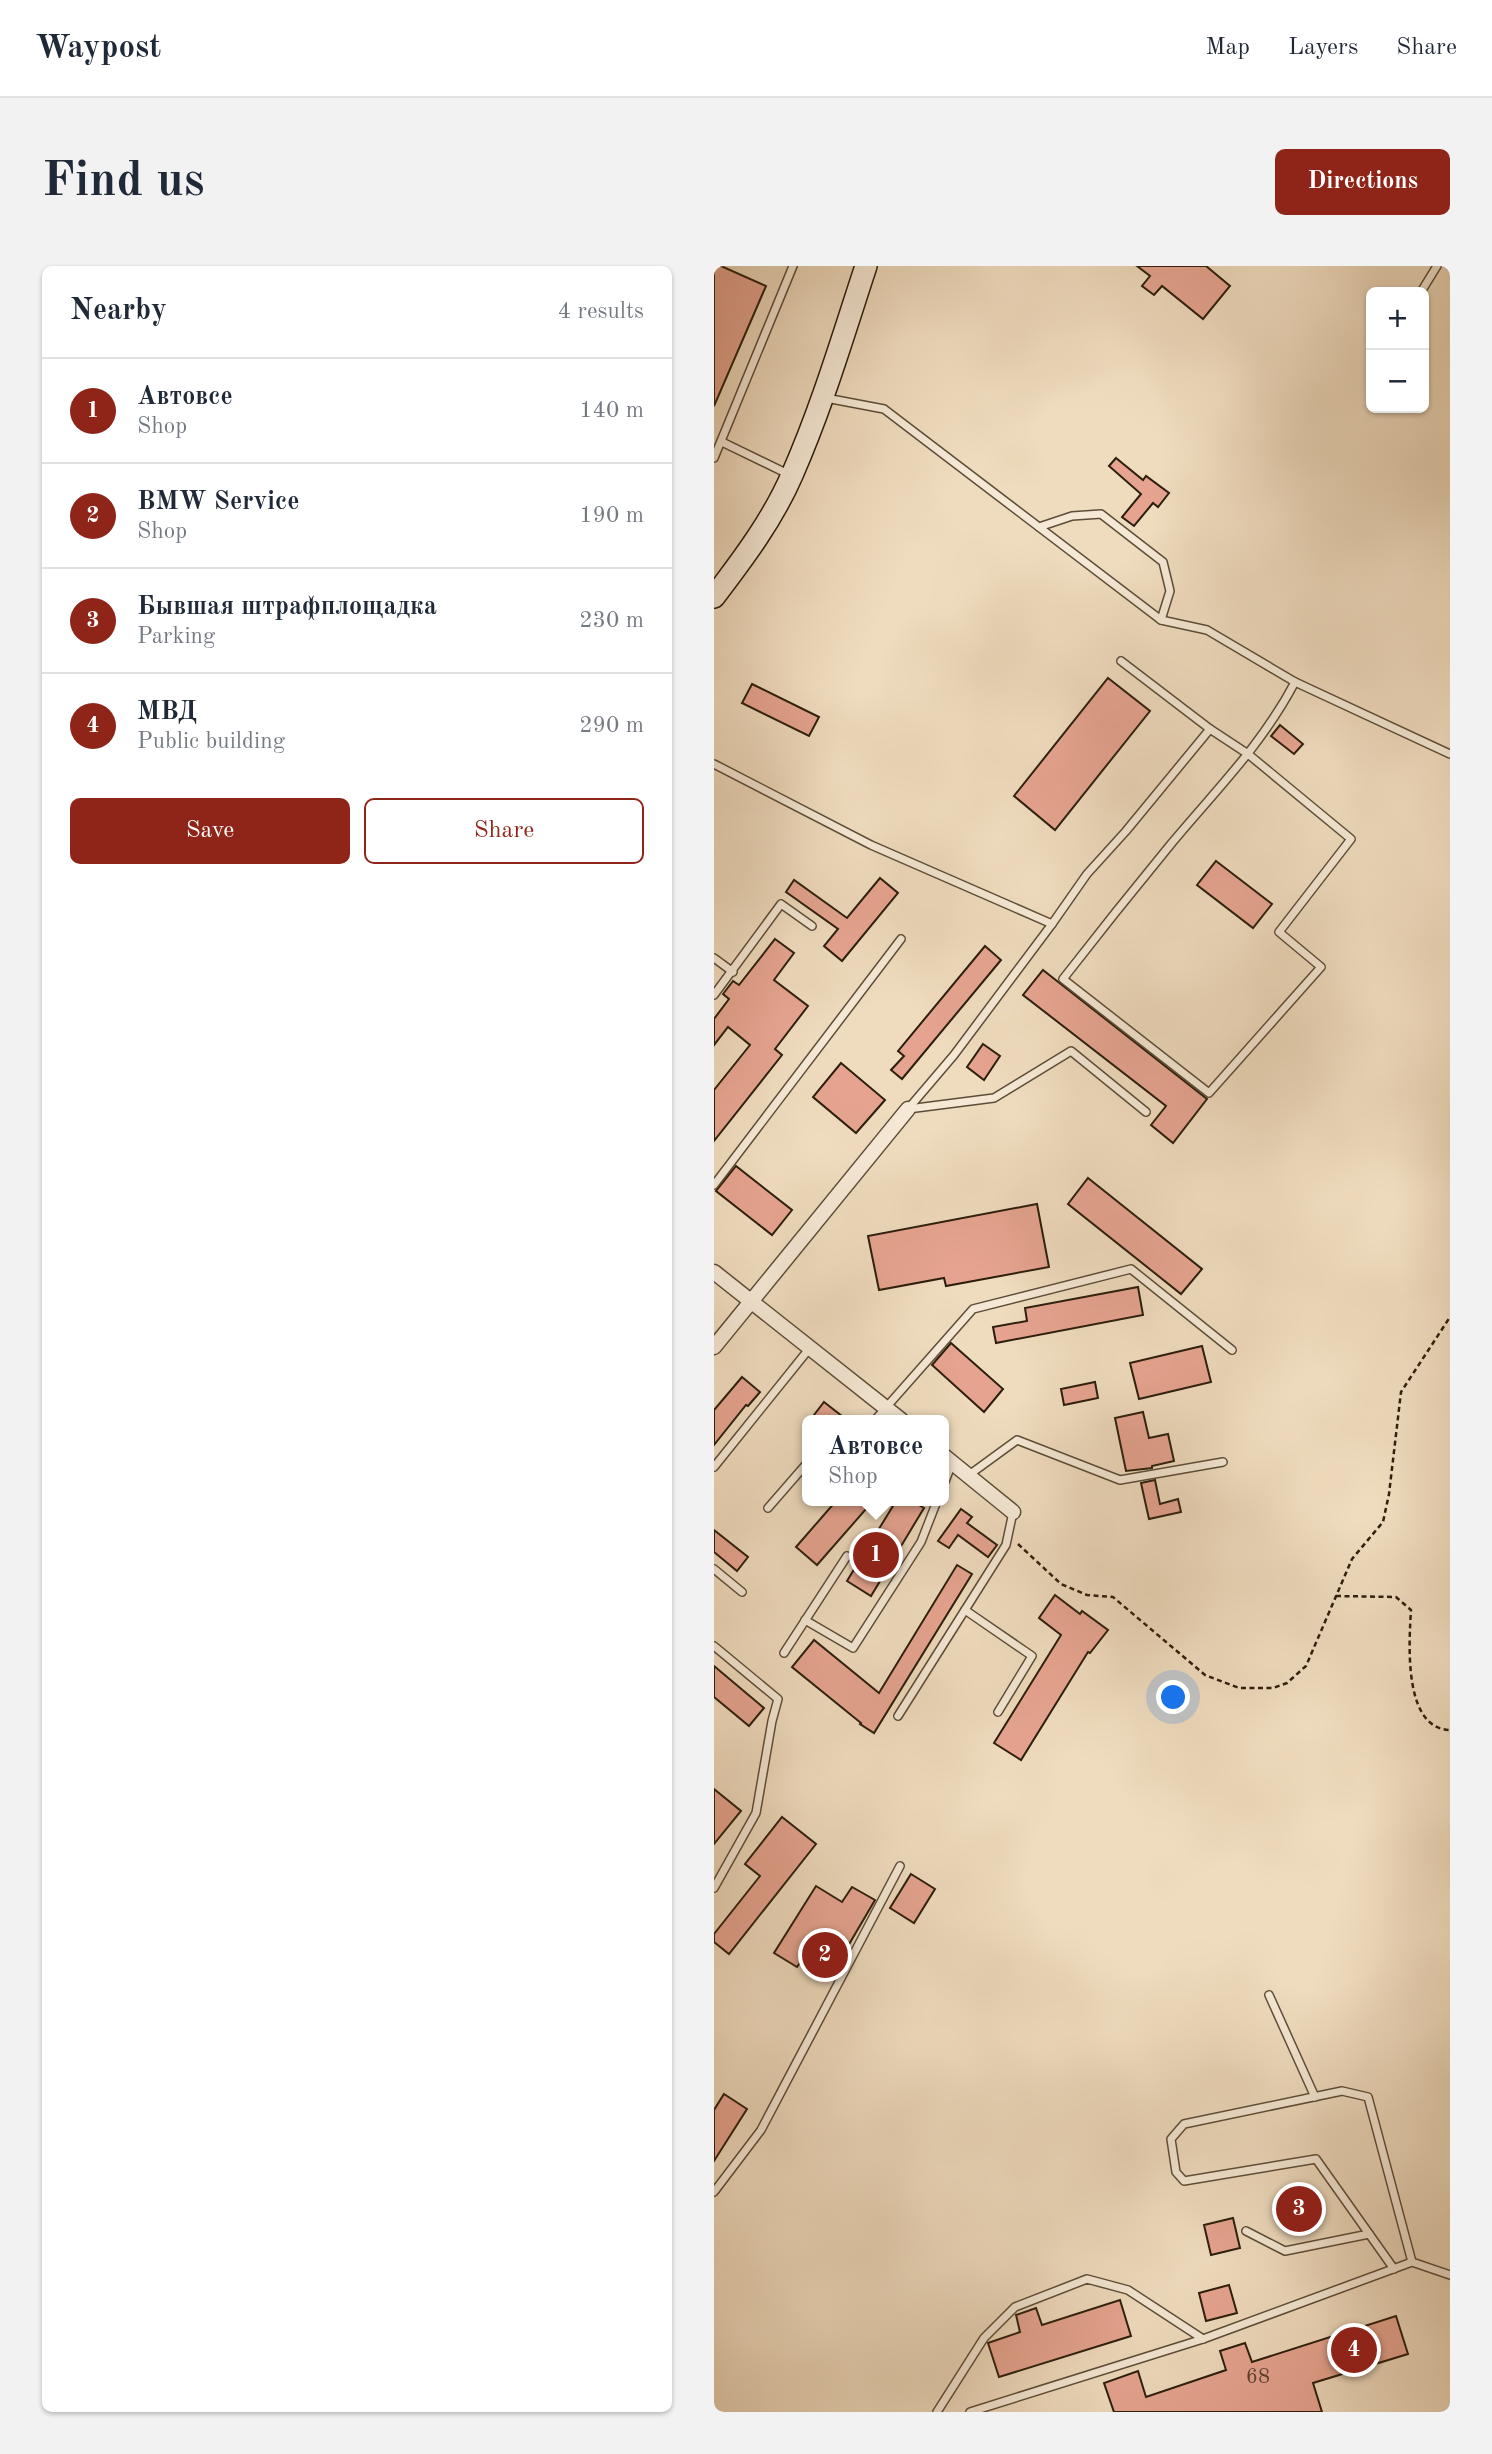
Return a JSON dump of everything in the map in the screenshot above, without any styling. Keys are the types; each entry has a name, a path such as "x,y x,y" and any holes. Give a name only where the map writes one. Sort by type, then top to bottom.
{"street":[{"path":"714,597 762,530 792,476 866,266"},
{"path":"714,1347 908,1110"},
{"path":"714,1272 894,1415"},
{"path":"949,1460 1013,1512"}],"lane":[{"path":"714,458 793,266"},
{"path":"1424,287 1437,266"},
{"path":"822,397 884,408 1161,620 1207,630 1295,682 1450,754"},
{"path":"722,442 792,476"},
{"path":"1039,527 1072,516 1101,514 1163,562 1170,591 1161,620"},
{"path":"1121,661 1210,729 1248,754 1351,839 1279,932 1321,967 1209,1093 1063,979 1248,754 1277,716 1295,682"},
{"path":"908,1110 954,1055 1087,874 1210,729"},
{"path":"714,764 871,845 1052,924"},
{"path":"714,995 781,904 812,926"},
{"path":"714,1185 901,939"},
{"path":"714,958 733,972"},
{"path":"908,1110 994,1098 1071,1051 1146,1112"},
{"path":"879,1415 973,1309 1131,1269 1232,1350"},
{"path":"714,1468 809,1349"},
{"path":"968,1476 1017,1440 1120,1480 1223,1461"},
{"path":"768,1508 802,1469"},
{"path":"805,1620 853,1648 921,1542 935,1506"},
{"path":"898,1716 1006,1545 1013,1512"},
{"path":"784,1653 847,1556"},
{"path":"714,1569 742,1592"},
{"path":"965,1610 1032,1656 998,1712"},
{"path":"714,1646 778,1699 756,1813 714,1888"},
{"path":"714,2192 761,2130 900,1866"},
{"path":"1269,1995 1315,2097"},
{"path":"1394,2269 1316,2159 1184,2181 1176,2172 1171,2139 1184,2124 1342,2091 1368,2097 1412,2262"},
{"path":"1247,2231 1285,2251 1369,2234"},
{"path":"970,2412 1203,2340 1412,2262 1450,2275"},
{"path":"937,2412 984,2338 1015,2307 1087,2279 1128,2290 1203,2340"}],"path":[{"path":"1008,1534 1061,1584 1087,1595 1113,1597 1205,1675 1240,1688 1273,1688 1287,1683 1306,1666 1352,1559 1383,1522 1389,1494 1401,1392 1450,1317"},
{"path":"1336,1596 1396,1597 1411,1610 1409,1638 1415,1702 1424,1718 1439,1730 1450,1730"}],"building":[{"path":"714,266 721,266 766,286 714,406"},
{"path":"1137,266 1206,266 1230,286 1203,319 1162,286 1154,295 1142,286 1150,276"},
{"path":"1116,458 1143,480 1146,476 1169,493 1158,507 1153,503 1134,526 1122,517 1141,494 1109,466"},
{"path":"1108,678 1150,711 1055,830 1014,796"},
{"path":"752,684 819,717 809,736 742,703"},
{"path":"1280,725 1303,744 1294,754 1271,736"},
{"path":"1216,861 1272,904 1253,928 1197,885"},
{"path":"880,878 898,893 842,961 824,946 838,929 786,892 794,880 847,918"},
{"path":"775,939 794,953 774,980 808,1006 775,1049 782,1055 714,1141 714,1090 750,1045 728,1027 714,1045 714,1019 729,999 723,994 733,981 739,985"},
{"path":"985,946 1001,960 902,1079 891,1070 904,1056 898,1051"},
{"path":"1043,970 1207,1099 1173,1143 1151,1125 1166,1106 1023,995"},
{"path":"983,1044 1000,1056 984,1080 967,1067"},
{"path":"841,1063 885,1100 856,1133 813,1097"},
{"path":"736,1166 792,1210 772,1235 716,1191"},
{"path":"1088,1178 1202,1269 1181,1294 1068,1204"},
{"path":"1037,1204 1049,1267 946,1286 944,1278 879,1290 868,1236"},
{"path":"1138,1287 1143,1315 996,1343 993,1327 1027,1321 1025,1308"},
{"path":"951,1343 1003,1389 984,1412 932,1365"},
{"path":"1202,1346 1211,1382 1139,1399 1130,1363"},
{"path":"742,1377 760,1392 714,1445 714,1410"},
{"path":"1095,1382 1098,1398 1064,1405 1061,1389"},
{"path":"824,1402 841,1415 814,1415"},
{"path":"1143,1412 1149,1438 1168,1434 1174,1461 1152,1468 1126,1471 1115,1418"},
{"path":"1155,1480 1160,1504 1178,1499 1181,1512 1149,1519 1141,1483"},
{"path":"832,1506 869,1506 817,1565 796,1547"},
{"path":"893,1506 924,1508 871,1596 847,1581"},
{"path":"961,1509 972,1517 967,1523 997,1545 988,1557 958,1535 949,1548 938,1541"},
{"path":"714,1530 748,1557 737,1571 714,1552"},
{"path":"957,1565 972,1574 874,1733 792,1667 814,1640 879,1693"},
{"path":"1055,1595 1108,1630 1090,1653 1088,1652 1021,1760 994,1743 1061,1635 1039,1618"},
{"path":"714,1666 764,1708 749,1726 714,1697"},
{"path":"714,1789 741,1811 714,1844"},
{"path":"782,1817 816,1844 729,1954 714,1942 714,1934 760,1876 745,1864"},
{"path":"911,1874 935,1889 914,1923 890,1908"},
{"path":"816,1886 842,1902 852,1887 875,1900 828,1980 800,1963 797,1967 774,1953"},
{"path":"724,2094 747,2109 714,2161 714,2110"},
{"path":"1233,2218 1240,2248 1211,2255 1204,2225"},
{"path":"1229,2285 1237,2313 1206,2321 1199,2293"},
{"path":"1120,2300 1131,2336 999,2377 988,2343 1020,2332 1016,2315 1036,2308 1042,2325"},
{"path":"1396,2316 1408,2354 1313,2383 1322,2412 1114,2412 1104,2383 1138,2371 1146,2397 1226,2370 1220,2351 1245,2343 1252,2362"}],"place":[{"name":"Автовсе","path":"876,1555"},
{"name":"BMW Service","path":"825,1955"},
{"name":"Бывшая штрафплощадка","path":"1299,2209"},
{"name":"МВД","path":"1354,2350"}]}
